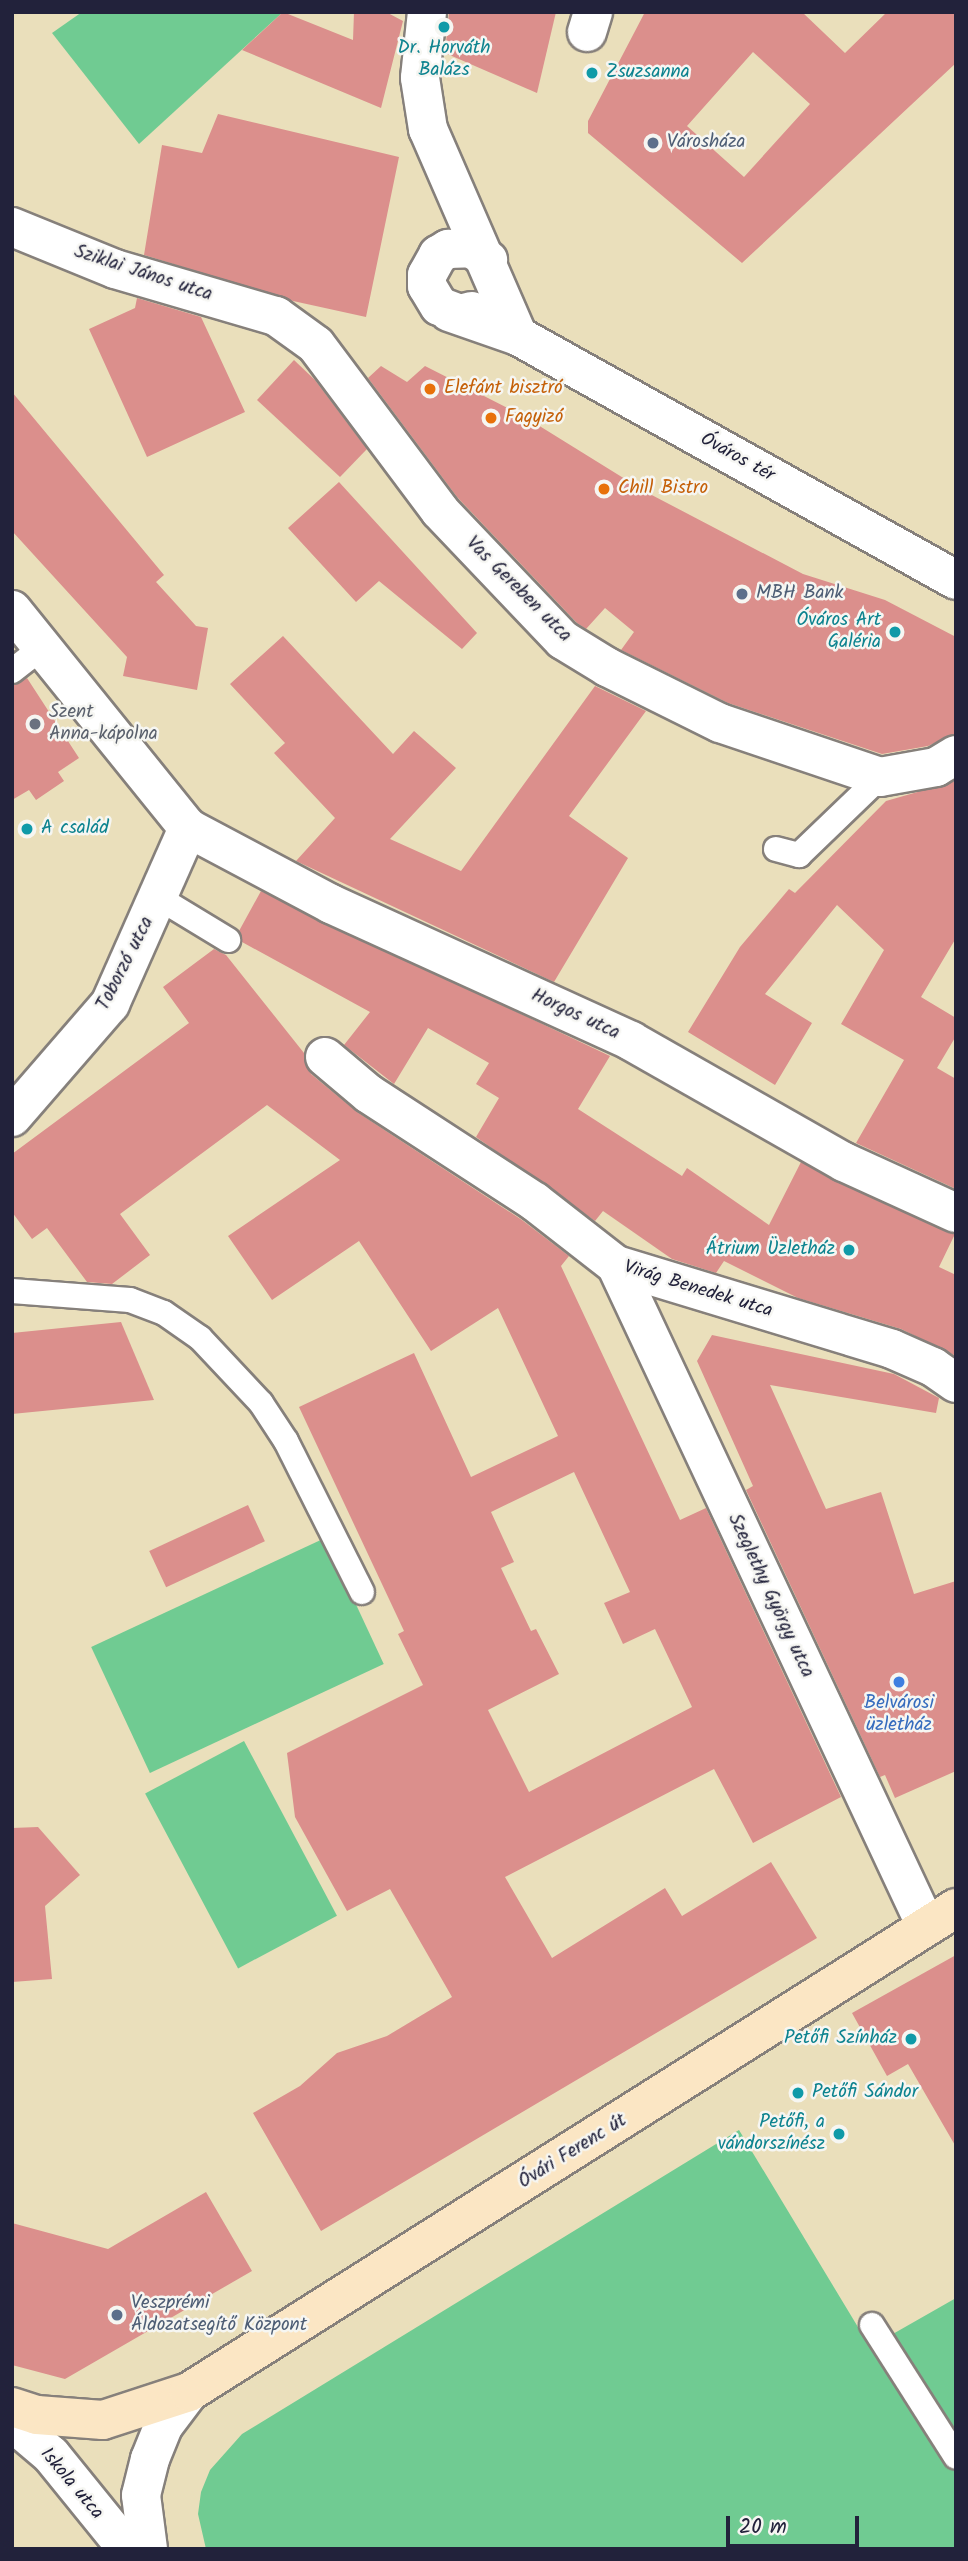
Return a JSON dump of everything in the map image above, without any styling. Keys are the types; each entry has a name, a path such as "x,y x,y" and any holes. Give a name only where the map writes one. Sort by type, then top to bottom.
{"main road":[{"name":"Óvári Ferenc út","path":"12,2407 37,2415 103,2420 189,2392 941,1917"}],"street":[{"path":"426,27 420,78 428,129 518,336"},
{"name":"Sziklai János utca","path":"12,227 115,269 276,316"},
{"path":"459,246 471,248 491,270 481,306 460,314 449,312 432,297 427,286 427,275 438,255 459,246"},
{"name":"Óváros tér","path":"449,312 518,336 956,580"},
{"name":"Vas Gereben utca","path":"276,316 316,345 440,511 563,640 720,723 880,777 936,767 956,755"},
{"path":"12,610 27,660 188,828"},
{"name":"Toborzó utca","path":"12,1118 110,1004 188,828"},
{"name":"Horgos utca","path":"188,828 331,904 631,1041 844,1162 956,1213"},
{"name":"Virág Benedek utca","path":"325,1057 369,1094 535,1202 616,1265 892,1349 933,1367 956,1383"},
{"name":"Szeglethy György utca","path":"616,1265 941,1917"},
{"path":"148,2549 141,2495 150,2459 164,2425 189,2392"},
{"name":"Iskola utca","path":"12,2422 51,2455 127,2549"}],"lane":[{"path":"776,849 799,855 880,777"},
{"path":"159,898 228,940"},
{"path":"12,1291 130,1300 164,1313 200,1338 261,1403 286,1441 362,1592"},
{"path":"872,2325 956,2457"}],"green space":[{"path":"82,12 283,12 139,144 52,33"},
{"path":"325,1538 384,1664 150,1773 91,1647"},
{"path":"244,1741 337,1916 238,1968 145,1794"},
{"path":"739,2130 870,2347 956,2298 956,2549 206,2549 198,2514 201,2492 210,2470 242,2434"}],"building":[{"path":"283,12 353,40 354,12 386,12 403,21 381,108 242,50"},
{"path":"449,12 556,12 537,93 445,53"},
{"name":"Városháza","path":"645,12 802,12 845,53 887,12 956,12 956,63 742,263 588,133 588,121","holes":["753,52 810,104 744,177 687,126"]},
{"path":"218,114 399,157 366,317 293,301 144,255 162,145 202,153"},
{"path":"137,298 201,317 245,412 147,457 89,329 135,308"},
{"path":"294,360 315,380 367,449 340,477 257,400"},
{"path":"381,366 407,382 425,366 525,417 646,492 803,574 885,600 956,637 956,733 928,746 882,754 728,703 621,650 634,632 605,608 586,629 577,623 457,497 368,378"},
{"path":"12,392 164,575 156,582 196,626 208,628 197,690 123,676 127,657 12,531"},
{"path":"339,482 477,633 462,649 379,581 356,602 288,528"},
{"path":"283,636 393,754 414,731 456,768 390,839 461,871 595,686 646,711 569,816 628,858 554,982 296,861 335,818 274,753 285,743 230,684"},
{"name":"Szent Anna-kápolna","path":"27,678 79,758 58,772 64,781 36,800 29,790 12,800 12,686"},
{"path":"956,781 956,938 921,997 956,1018 956,1036 937,1068 956,1079 956,1189 856,1143 904,1060 841,1024 884,950 837,905 765,994 812,1023 775,1085 688,1032 740,947 789,889 795,893 886,801"},
{"path":"261,891 610,1056 578,1109 682,1176 687,1168 769,1225 801,1162 955,1234 939,1267 956,1275 956,1356 901,1329 798,1298 724,1261 716,1273 672,1259 603,1211 595,1221 476,1137 499,1098 476,1084 489,1063 428,1028 394,1084 344,1045 370,1012 242,942 239,931"},
{"path":"214,949 226,955 304,1053 311,1074 357,1112 522,1220 569,1256 561,1266 680,1520 706,1508 841,1797 753,1843 714,1769 505,1877 552,1958 665,1888 682,1916 771,1862 817,1938 321,2231 253,2113 300,2086 337,2053 387,2036 452,1997 390,1889 347,1911 295,1817 287,1753 423,1685 398,1634 404,1631 299,1407 414,1353 471,1477 558,1436 498,1308 431,1351 359,1241 272,1300 228,1236 340,1160 267,1105 120,1214 150,1255 112,1284 87,1282 47,1228 32,1239 12,1212 12,1154 189,1023 163,987","holes":["574,1472 630,1592 604,1603 623,1644 655,1629 692,1707 529,1792 488,1710 559,1674 536,1629 531,1631 501,1568 514,1562 491,1512"]},
{"path":"121,1322 154,1400 12,1414 12,1333"},
{"name":"Belvárosi üzletház","path":"712,1335 894,1374 939,1398 936,1413 770,1385 826,1509 881,1492 914,1594 956,1581 956,1771 895,1798 885,1775 880,1777 746,1490 753,1486 697,1361"},
{"path":"248,1505 265,1541 166,1587 149,1551"},
{"path":"38,1827 80,1875 45,1906 52,1979 12,1982 12,1828"},
{"name":"Petőfi Színház","path":"956,1955 956,2147 908,2064 887,2076 852,2013"},
{"path":"206,2192 252,2271 65,2379 12,2365 12,2223 108,2249"}],"place":[{"name":"Dr. Horváth Balázs","path":"444,27"},
{"name":"Zsuzsanna","path":"592,73"},
{"name":"Városháza","path":"653,143"},
{"name":"Elefánt bisztró","path":"430,389"},
{"name":"Fagyizó","path":"491,418"},
{"name":"Chill Bistro","path":"604,489"},
{"name":"MBH Bank","path":"742,594"},
{"name":"Óváros Art Galéria","path":"895,632"},
{"name":"Szent Anna-kápolna","path":"35,724"},
{"name":"A család","path":"27,829"},
{"name":"Átrium Üzletház","path":"849,1250"},
{"name":"Belvárosi üzletház","path":"899,1682"},
{"name":"Petőfi Színház","path":"911,2039"},
{"name":"Petőfi Sándor","path":"798,2093"},
{"name":"Petőfi, a vándorszínész","path":"839,2134"},
{"name":"Veszprémi Áldozatsegítő Központ","path":"117,2315"}]}
